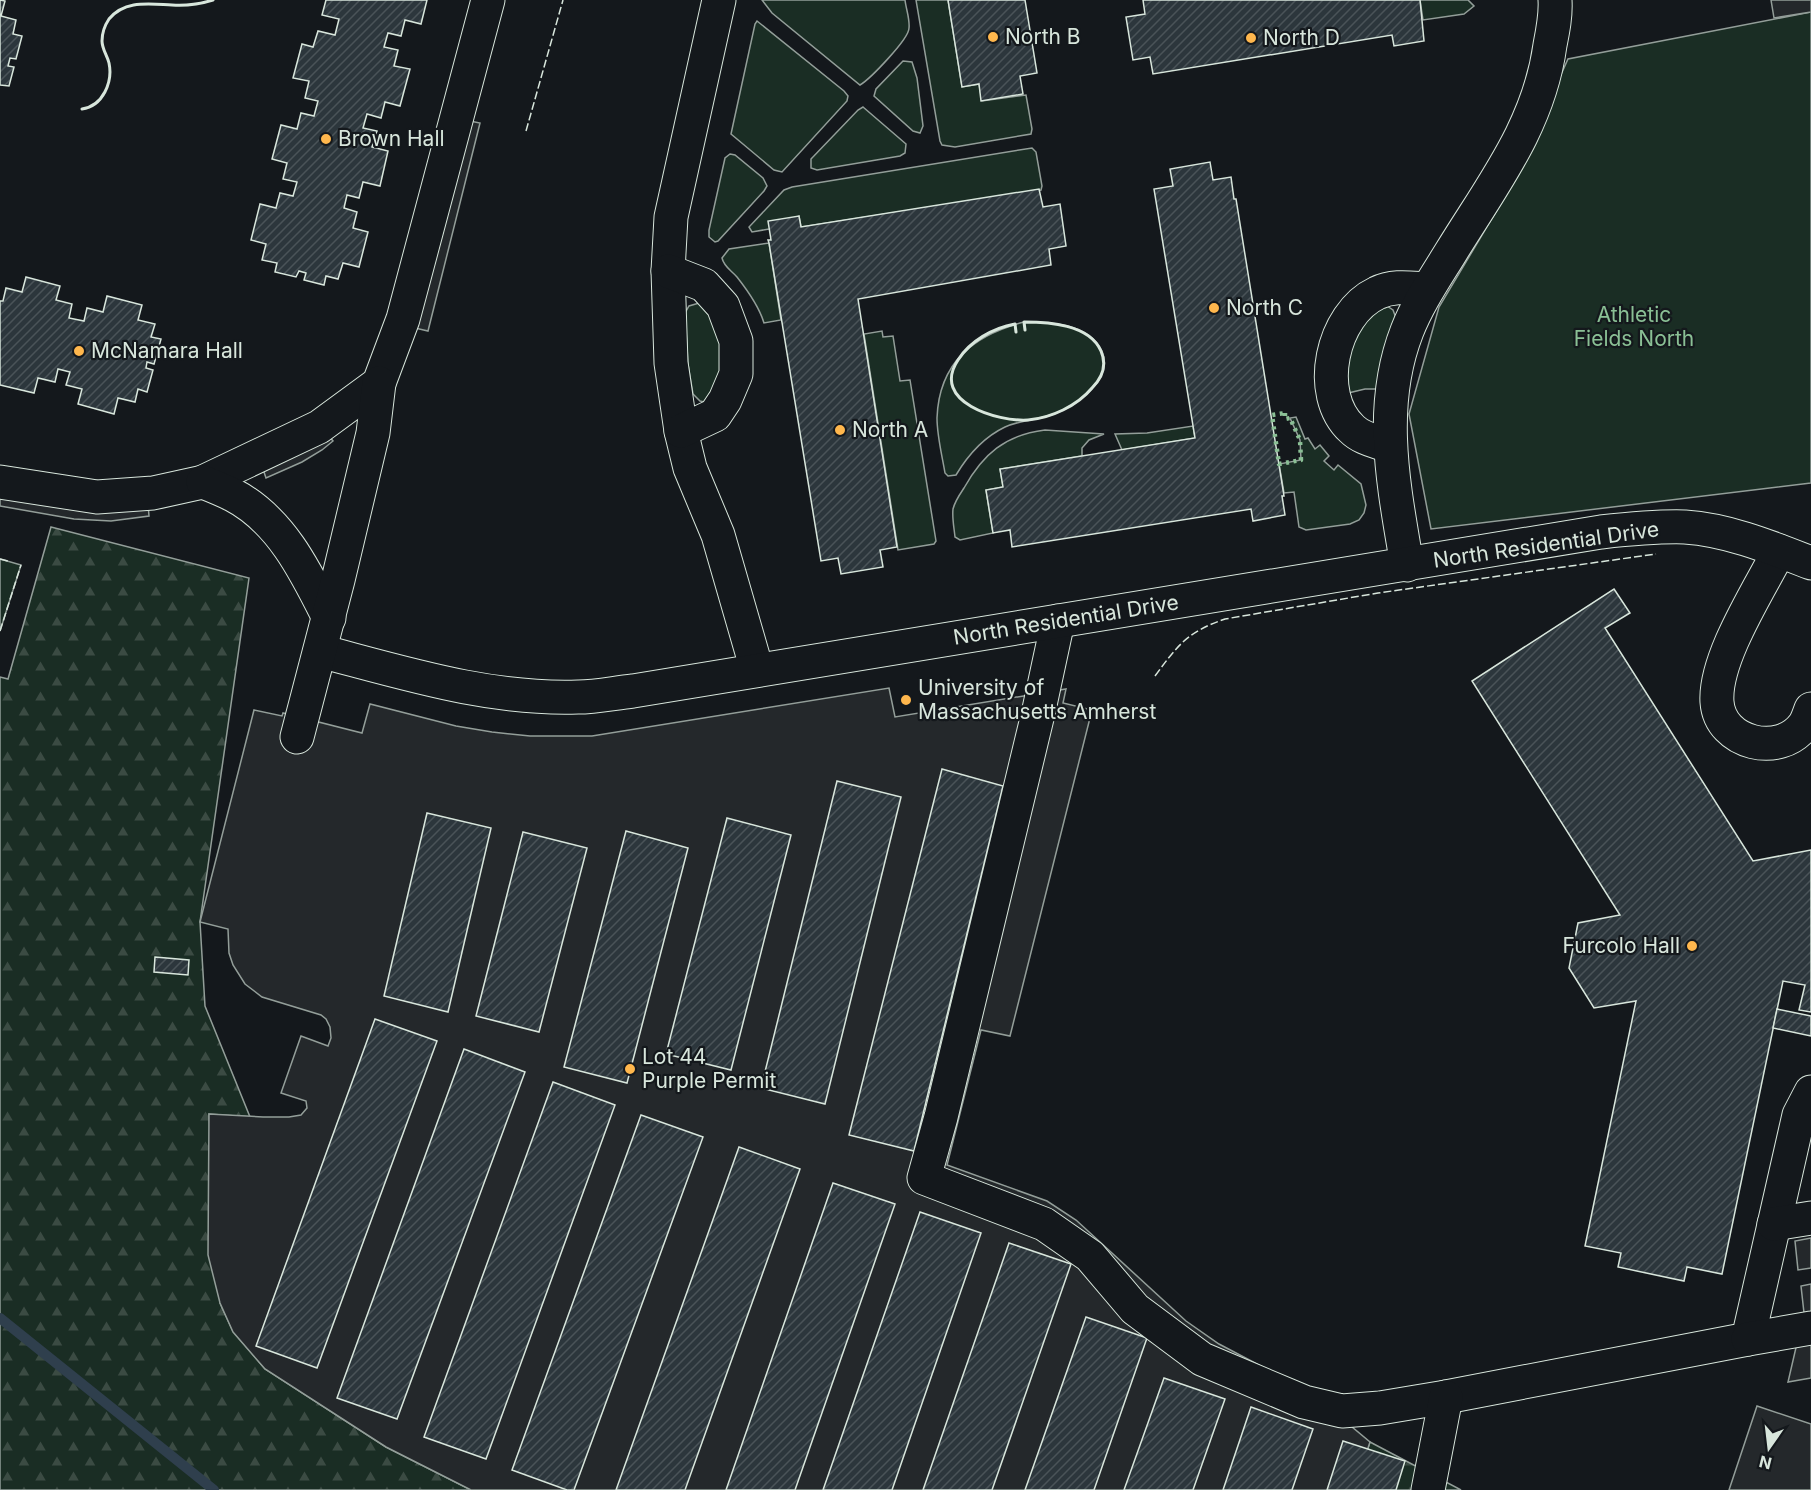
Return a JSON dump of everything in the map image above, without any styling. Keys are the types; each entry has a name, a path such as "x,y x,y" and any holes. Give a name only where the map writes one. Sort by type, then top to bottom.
{"lane":[{"path":"297,737 329,618 373,433 379,383 403,319 488,0"},
{"path":"719,0 671,217 668,270 671,363 681,431 690,468 718,535 757,670"},
{"path":"1407,565 1389,446 1395,372 1407,332 1427,289 1498,178 1528,124 1538,99 1549,57 1554,1"},
{"path":"668,270 704,285 723,306 736,341 736,374 725,400 715,415 681,431"},
{"path":"1389,446 1362,437 1351,429 1340,414 1334,401 1331,364 1345,324 1361,304 1376,293 1397,287 1427,289"},
{"path":"0,482 97,497 153,493 203,482 319,427 379,383"},
{"path":"203,482 233,495 250,506 278,533 303,567 329,618"},
{"name":"North Residential Drive","path":"320,651 466,688 524,696 578,698 633,691 1601,532 1642,528 1696,529 1753,540 1811,563"},
{"path":"1779,551 1725,655 1718,680 1717,704 1723,722 1737,737 1755,743 1773,743 1790,738 1804,725 1811,708"},
{"path":"1058,621 1036,726 941,1117 924,1178 1044,1224 1090,1256 1135,1309 1202,1359 1304,1402 1342,1411 1380,1408 1446,1397 1811,1328"},
{"path":"1748,1339 1799,1115 1811,1092"},
{"path":"1774,1224 1811,1218"},
{"path":"1428,1490 1446,1397"}],"green space":[{"path":"762,0 905,0 909,28 903,41 860,85 772,13"},
{"path":"916,0 948,0 962,87 979,84 982,101 1026,95 1031,134 955,147 942,145"},
{"path":"1420,0 1468,0 1474,6 1464,14 1423,20"},
{"name":"Athletic Fields North","path":"1811,12 1811,483 1431,529 1409,414 1439,307 1509,190 1568,59"},
{"path":"757,21 848,96 847,101 782,172 774,170 731,134"},
{"path":"903,61 912,62 917,78 923,126 920,133 913,131 874,96 876,89"},
{"path":"863,107 906,144 905,153 900,156 817,170 811,168 811,159"},
{"path":"1032,148 1036,152 1041,190 801,227 799,216 769,229 752,232 749,227 784,190 792,187"},
{"path":"730,154 735,155 763,178 767,186 715,242 709,237 709,230 725,158"},
{"path":"769,243 781,320 764,323 753,299 722,258 729,249"},
{"path":"699,303 718,325 725,371 704,402 693,394 688,364 685,313 689,306"},
{"path":"1387,306 1393,310 1396,318 1378,389 1365,389 1344,394 1341,365 1366,315"},
{"path":"1024,322 1063,325 1090,336 1097,343 1103,355 1104,366 1101,376 1085,395 1064,409 997,431 977,447 956,475 948,476 945,473 937,425 939,398 944,381 952,366 975,343"},
{"path":"882,331 883,337 893,336 900,381 910,380 936,541 934,544 898,550 864,334"},
{"path":"1296,417 1305,439 1308,438 1315,449 1320,445 1329,456 1324,461 1334,470 1338,465 1361,484 1366,505 1359,520 1350,524 1306,530 1299,527 1294,492 1284,493 1279,464 1301,460 1300,440 1290,418"},
{"path":"1193,426 1195,438 1122,450 1115,434 1147,433"},
{"path":"1045,430 1104,434 1089,440 1082,448 1082,456 1000,469 1003,487 986,490 993,533 960,540 955,537 954,506 979,465 997,448 1018,436"},
{"path":"51,527 249,578 200,922 205,1006 250,1117 209,1114 220,1303 233,1331 265,1369 386,1447 471,1490 0,1490 0,677 8,679"},
{"path":"0,559 21,565 0,631"},
{"path":"1370,1442 1461,1490 1354,1490"}],"shaded area":[{"path":"1771,0 1811,0 1811,12 1774,18"},
{"path":"470,121 480,123 428,331 415,328"},
{"path":"326,432 333,441 322,450 266,478 262,466"},
{"path":"0,493 148,504 149,516 111,521 74,519 0,506"},
{"name":"Lot 44 Purple Permit","path":"889,688 895,717 1066,689 1063,703 1092,710 1010,1036 981,1030 947,1165 1047,1201 1076,1220 1186,1321 1219,1344 1310,1392 1370,1442 1354,1490 471,1490 386,1447 265,1369 233,1332 220,1303 208,1255 209,1114 263,1117 301,1115 307,1108 306,1101 281,1093 301,1036 328,1046 331,1038 330,1027 321,1015 262,997 245,984 233,965 229,953 228,929 200,922 254,710 282,716 283,713 362,733 370,704 456,726 492,732 530,736 592,736"},
{"path":"1811,1238 1811,1268 1798,1270 1795,1241"},
{"path":"1811,1284 1811,1378 1788,1382 1804,1313 1801,1286"},
{"path":"1757,1406 1811,1424 1811,1490 1729,1490"}],"building":[{"path":"0,0 5,1 1,16 16,20 13,34 22,36 16,59 10,58 8,66 14,67 9,86 0,85"},
{"name":"Brown Hall","path":"326,0 427,0 421,24 405,20 401,36 388,33 384,47 398,50 394,66 410,69 400,106 385,102 381,118 367,114 363,128 377,131 372,147 388,151 380,186 363,182 359,198 347,195 344,208 357,212 353,228 368,232 359,267 343,263 338,279 326,276 324,285 304,280 306,273 299,271 296,277 275,272 277,263 262,260 266,244 251,240 260,204 276,208 280,193 293,196 297,182 283,179 287,163 272,159 281,125 297,129 301,113 314,116 318,101 305,98 309,81 293,78 302,44 313,47 318,31 335,35 339,19 322,15"},
{"name":"North B","path":"948,0 1025,0 1037,73 1020,76 1023,94 981,101 979,84 962,87"},
{"name":"North D","path":"1143,0 1420,0 1424,41 1394,46 1392,35 1153,74 1150,57 1133,60 1126,17 1145,14"},
{"name":"North C","path":"1210,162 1213,180 1231,177 1234,199 1236,199 1284,496 1282,496 1285,515 1253,521 1251,509 1012,547 1010,530 993,533 986,490 1003,487 1000,469 1195,438 1154,189 1173,186 1170,169"},
{"name":"North A","path":"1039,189 1043,207 1060,204 1066,246 1049,249 1051,265 858,299 897,547 880,550 883,567 841,574 838,558 821,561 768,240 771,240 768,221 799,216 801,227"},
{"name":"McNamara Hall","path":"26,277 60,286 56,300 72,304 69,318 84,321 87,308 103,312 107,296 142,305 138,320 155,324 151,337 161,339 154,364 147,362 146,368 153,370 147,392 138,389 135,402 118,398 114,414 78,404 82,389 66,385 70,372 58,369 55,382 38,378 34,393 0,385 0,301 3,301 6,288 22,292"},
{"name":"Furcolo Hall","path":"1614,589 1630,613 1605,628 1753,861 1811,850 1811,1012 1799,1010 1805,985 1783,981 1722,1274 1687,1267 1684,1281 1618,1267 1621,1253 1585,1246 1636,1001 1594,1008 1569,968 1578,923 1620,915 1472,681"},
{"path":"942,769 1003,786 914,1151 849,1135"},
{"path":"837,781 901,797 825,1104 761,1088"},
{"path":"427,813 491,828 448,1012 384,996"},
{"path":"727,818 791,835 731,1070 666,1054"},
{"path":"626,831 688,848 627,1083 564,1067"},
{"path":"523,832 587,848 539,1032 476,1016"},
{"path":"155,957 189,960 188,975 154,972"},
{"path":"1777,1009 1811,1016 1811,1036 1773,1028"},
{"path":"375,1019 437,1041 317,1368 256,1346"},
{"path":"464,1049 525,1072 397,1419 337,1398"},
{"path":"553,1082 615,1105 486,1459 424,1437"},
{"path":"641,1115 703,1137 574,1490 567,1490 512,1470"},
{"path":"739,1147 800,1169 685,1490 616,1490"},
{"path":"833,1183 895,1204 795,1490 726,1490"},
{"path":"920,1212 981,1233 892,1490 823,1490"},
{"path":"1009,1243 1071,1264 992,1490 923,1490"},
{"path":"1086,1317 1147,1338 1094,1490 1025,1490"},
{"path":"1164,1378 1225,1399 1193,1490 1124,1490"},
{"path":"1251,1407 1313,1429 1292,1490 1223,1490"},
{"path":"1343,1441 1405,1461 1396,1490 1327,1490"}],"waterway":[{"path":"0,1318 214,1490"}],"hedge":[{"path":"1285,413 1285,419 1290,418 1300,440 1301,460 1279,464 1272,415 1285,413"}],"fence":[{"path":"526,131 563,0"},
{"path":"1155,676 1184,641 1201,629 1225,619 1378,593 1656,554"},
{"path":"0,559 8,561"},
{"path":"0,631 21,565"}],"wall":[{"path":"82,109 96,103 108,85 110,70 102,38 106,24 115,13 138,4 187,5 213,0"},
{"path":"1016,332 1015,324 1007,326 990,332 969,347 958,360 952,375 953,387 960,398 985,413 1015,420 1037,419 1063,410 1086,394 1101,376 1104,361 1095,342 1078,330 1056,324 1024,322 1025,330"}],"place":[{"name":"North B","path":"993,37"},
{"name":"North D","path":"1251,38"},
{"name":"Brown Hall","path":"326,139"},
{"name":"North C","path":"1214,308"},
{"name":"McNamara Hall","path":"79,351"},
{"name":"North A","path":"840,430"},
{"name":"University of Massachusetts Amherst","path":"906,700"},
{"name":"Furcolo Hall","path":"1692,946"},
{"name":"Lot 44 Purple Permit","path":"630,1069"}]}
